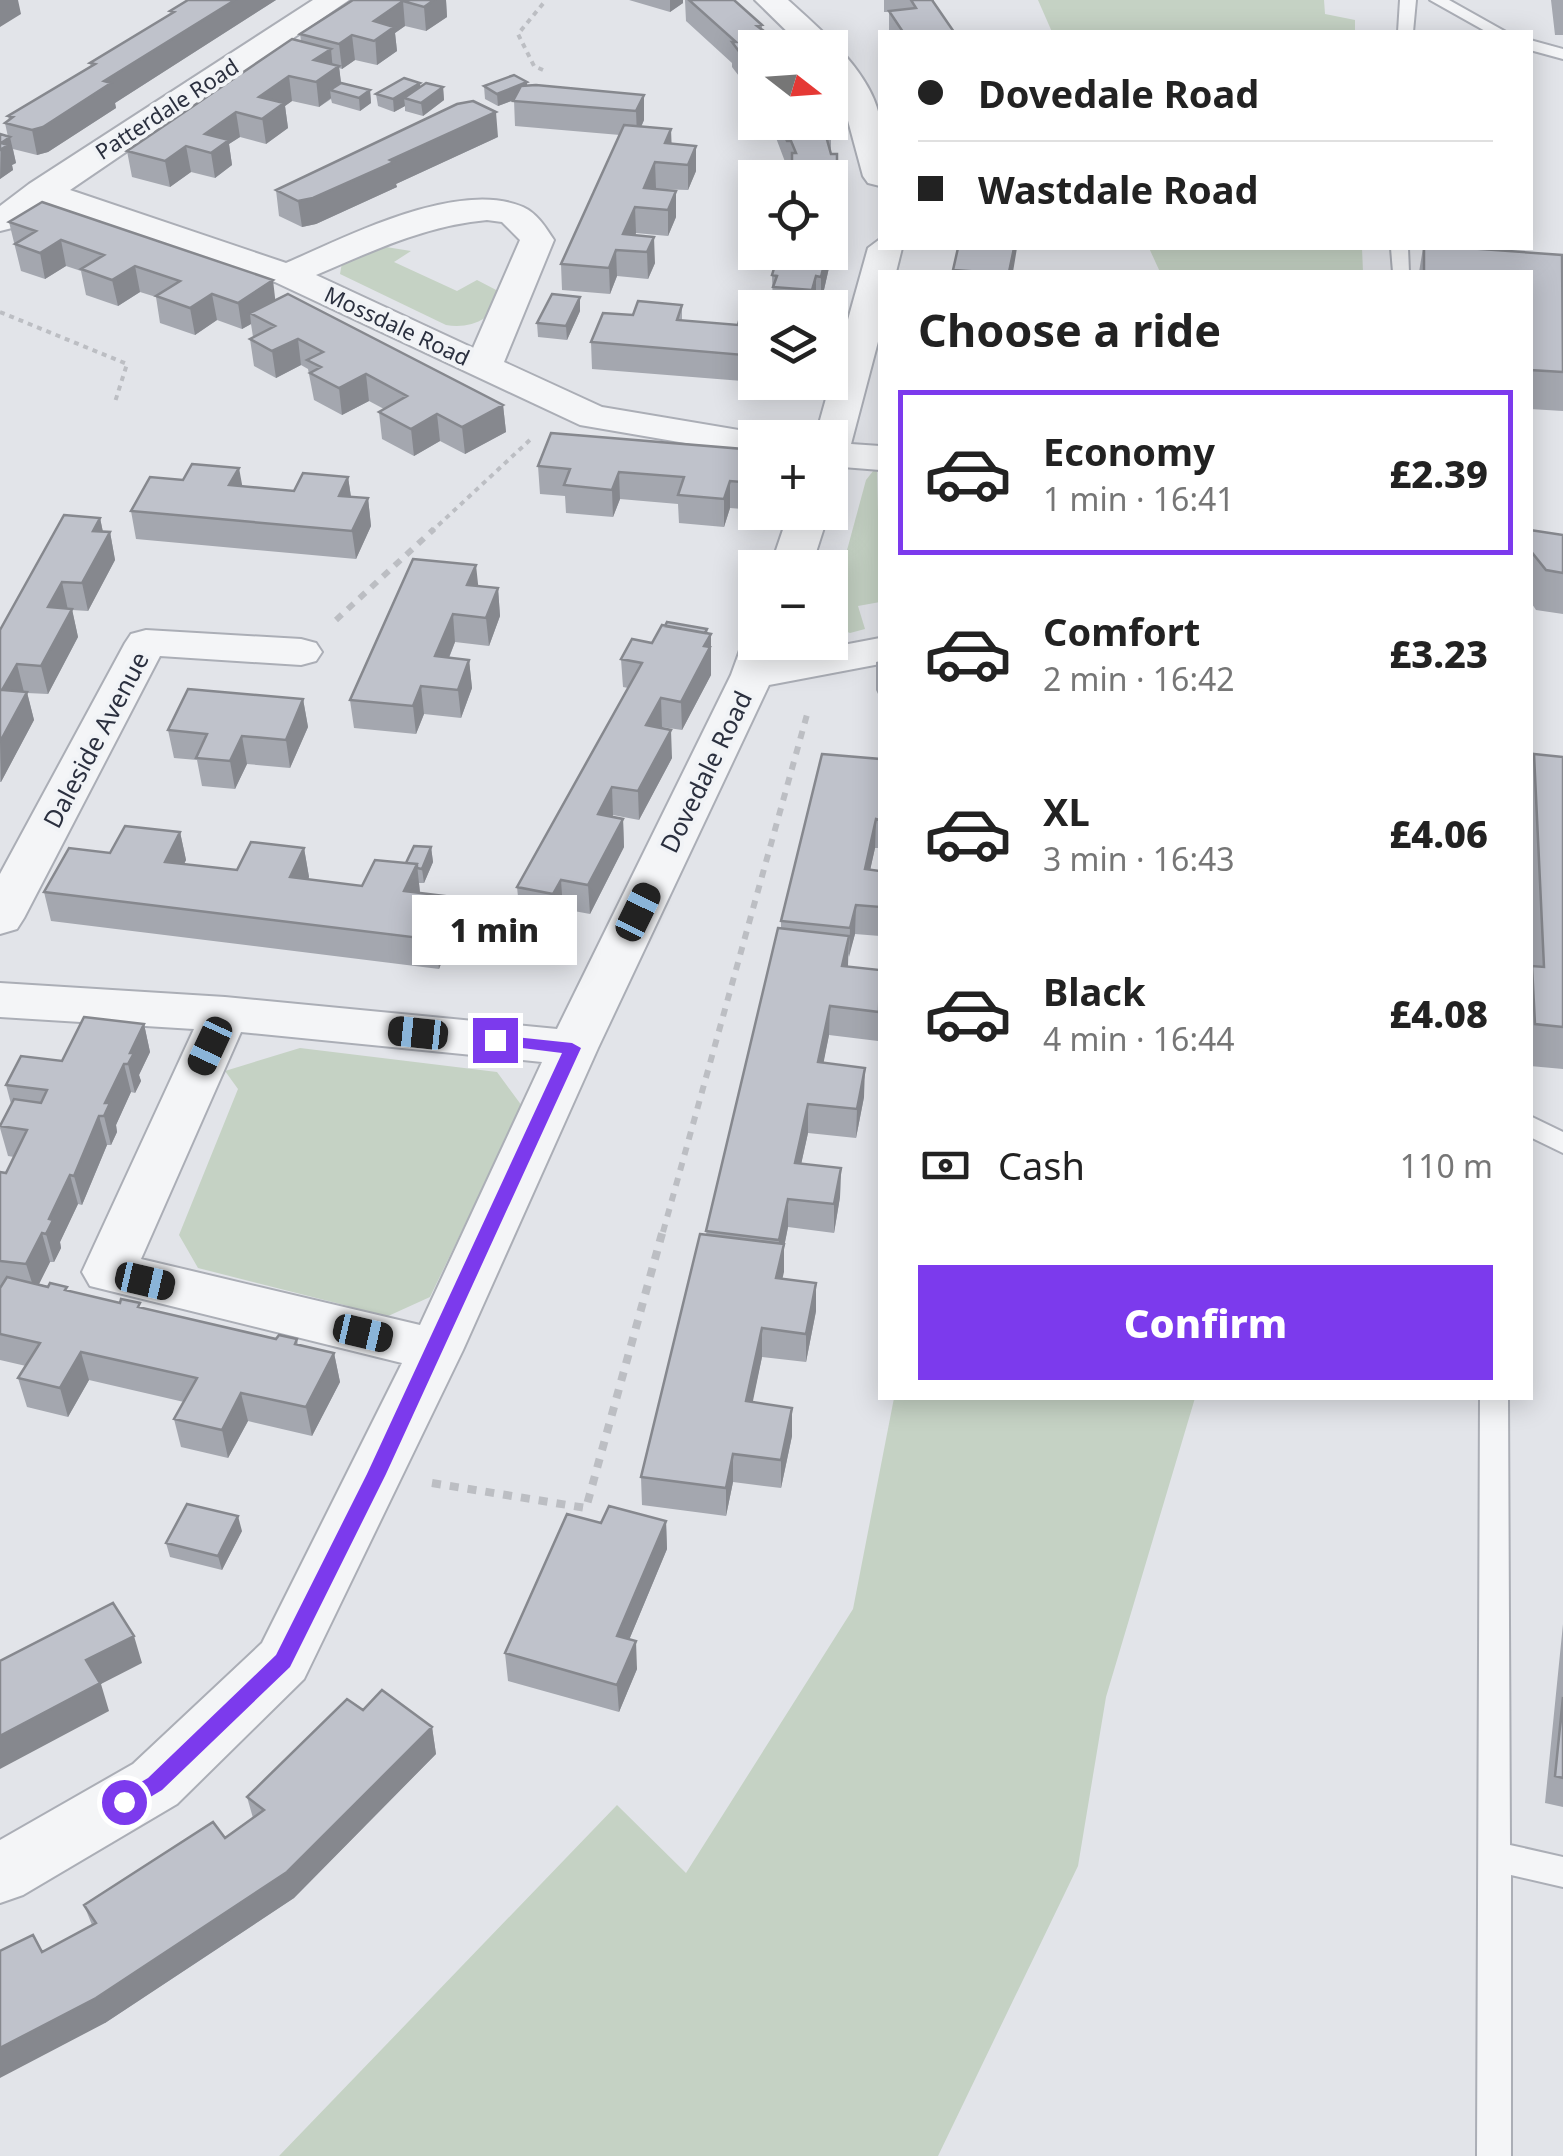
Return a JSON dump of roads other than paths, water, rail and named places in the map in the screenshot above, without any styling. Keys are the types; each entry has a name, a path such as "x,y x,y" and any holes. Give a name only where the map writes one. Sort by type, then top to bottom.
{"street":[{"name":"Patterdale Road","path":"0,221 334,0"},
{"path":"770,0 803,30"},
{"path":"848,85 859,102 878,169"},
{"name":"Mossdale Road","path":"42,191 288,276 593,417 738,439"},
{"path":"288,276 399,229 462,211 508,212 524,223 537,240 484,366"},
{"path":"841,420 872,326 878,287"},
{"path":"848,455 878,458"},
{"name":"Daleside Avenue","path":"0,918 146,644 301,652"},
{"path":"848,657 878,651"},
{"name":"Dovedale Road","path":"0,1874 155,1784 283,1661 436,1350 572,1048 758,660"},
{"path":"779,660 833,660"},
{"path":"0,1000 225,1014 572,1048"},
{"path":"225,1014 108,1272 436,1350"}],"lane":[{"path":"1406,30 1408,0"},
{"path":"1438,0 1494,30"},
{"path":"1533,45 1563,54"},
{"path":"1533,1126 1563,1144"},
{"path":"1494,1400 1491,1519 1497,1857 1494,2156"},
{"path":"1497,1857 1563,1872"}]}
